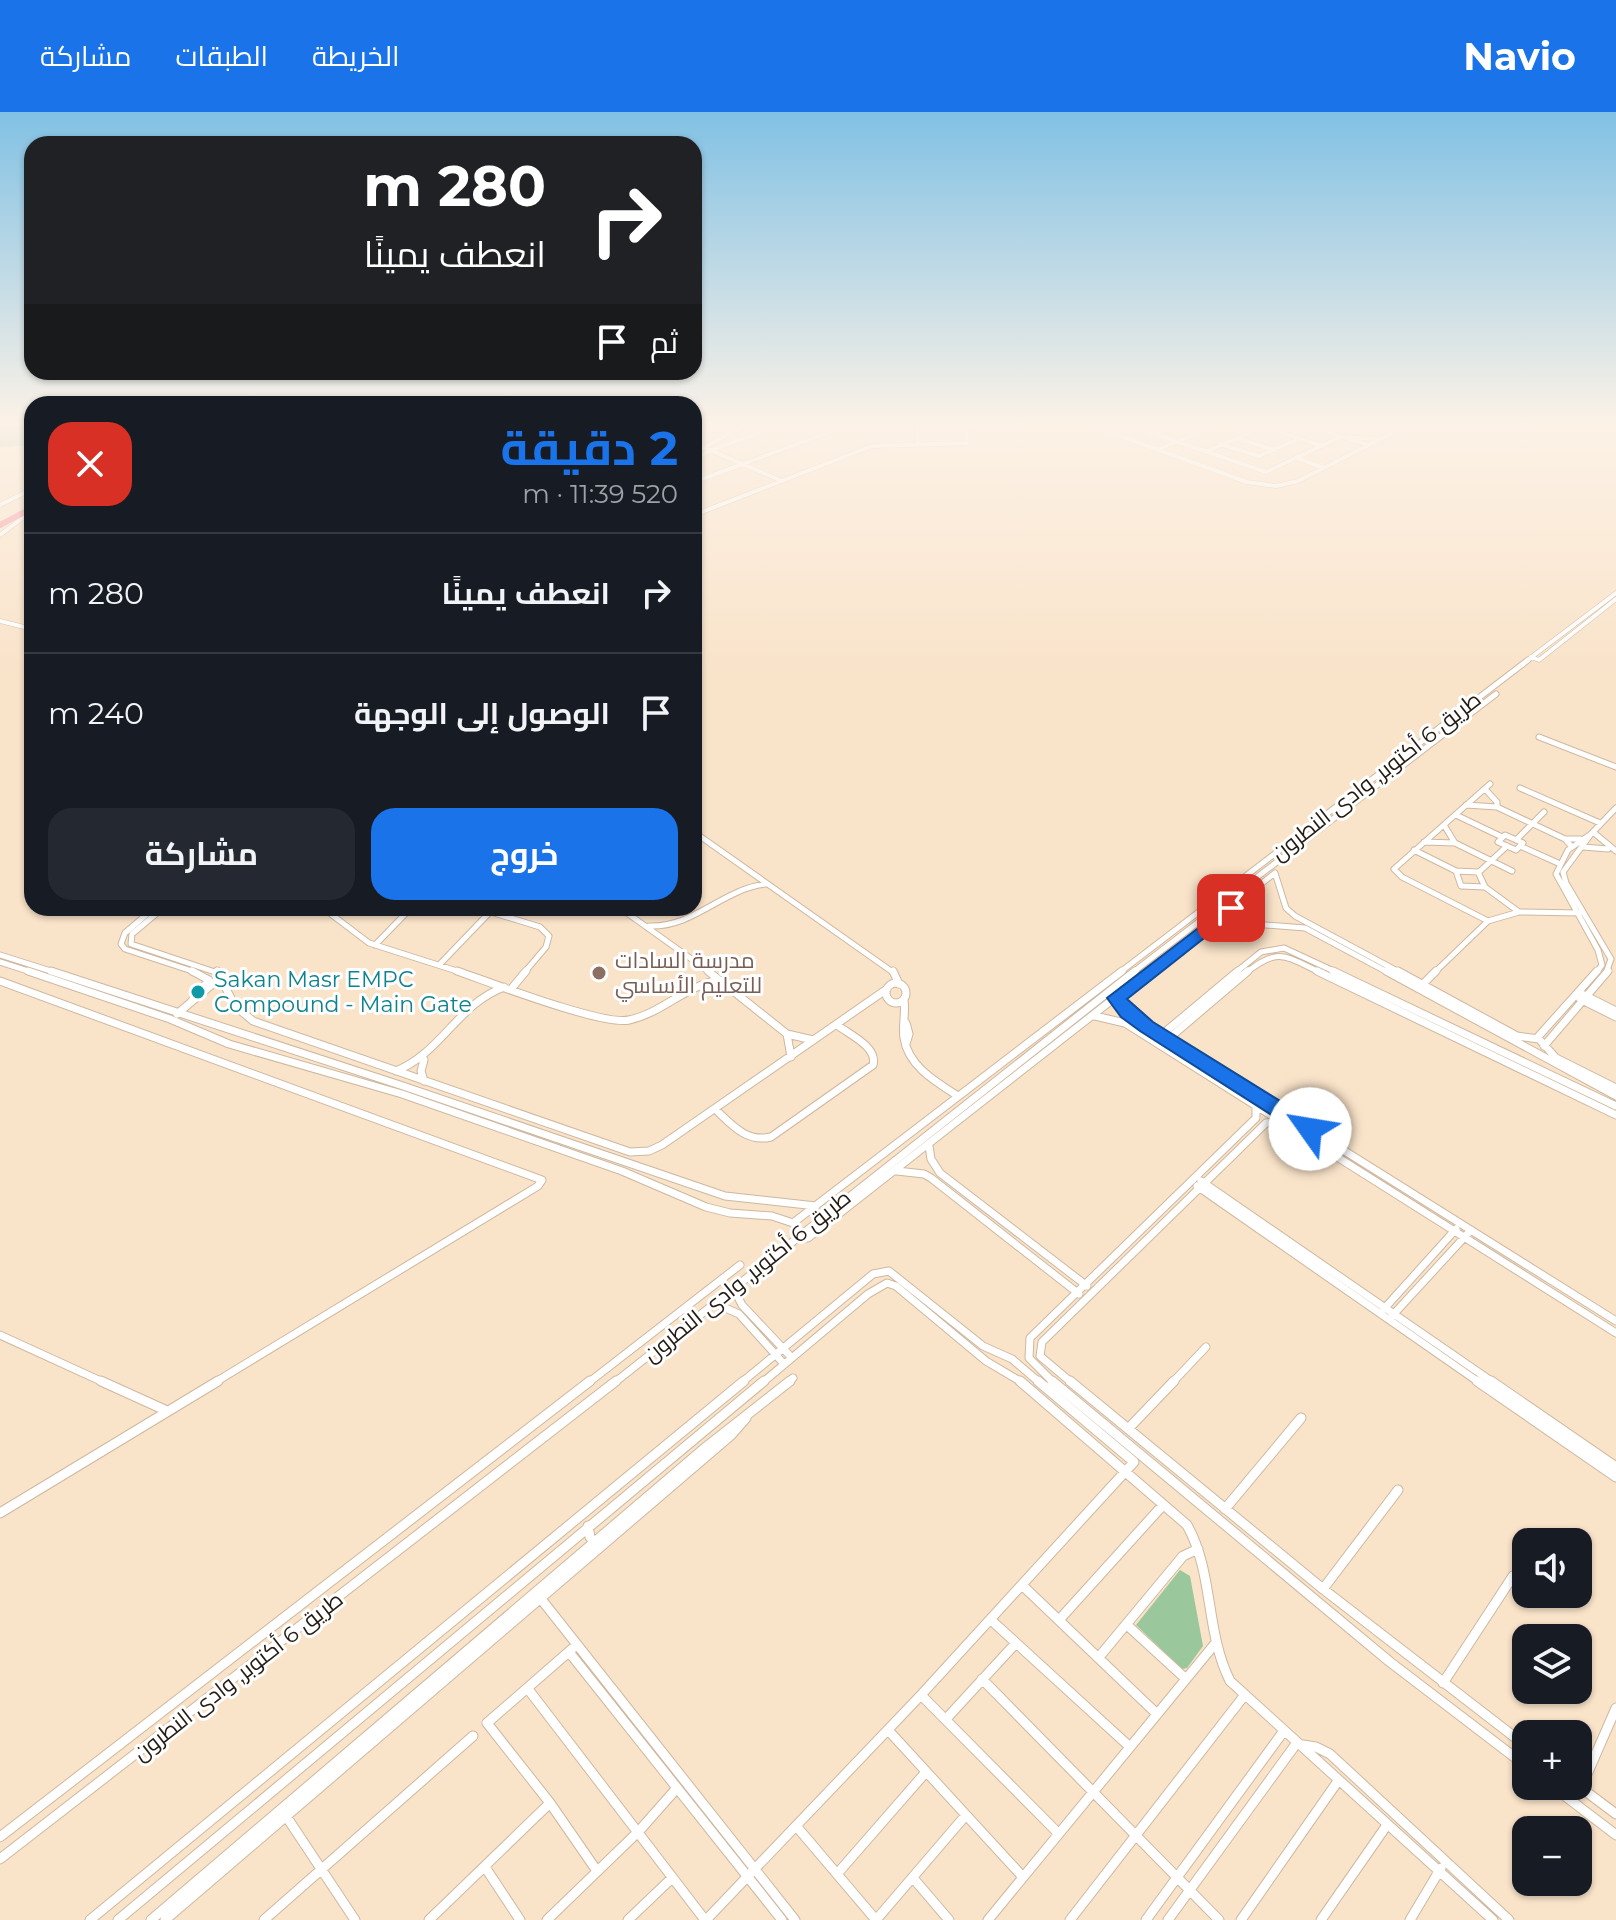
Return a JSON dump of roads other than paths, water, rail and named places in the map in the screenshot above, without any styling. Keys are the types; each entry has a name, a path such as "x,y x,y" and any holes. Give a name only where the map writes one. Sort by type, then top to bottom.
{"highway":[{"path":"0,519 24,510"},
{"path":"0,525 24,512"}],"street":[{"path":"0,535 24,514"},
{"name":"طريق 6 أكتوبر, وادى النطرون","path":"245,1049 331,1071 402,1094 622,1171 706,1207 730,1213 772,1216 793,1223 1616,593"},
{"path":"1531,657 1539,660 1616,599"},
{"path":"0,621 24,627"},
{"name":"طريق 6 أكتوبر, وادى النطرون","path":"0,1859 505,1469 1055,1033 1496,694 1487,690"},
{"path":"1539,737 1616,767"},
{"path":"1488,921 1395,872 1395,867 1488,787 1497,807"},
{"path":"1520,788 1600,823"},
{"path":"1466,805 1497,807 1565,839 1572,847"},
{"path":"1581,913 1563,872 1600,823 1616,808"},
{"path":"1502,837 1498,842 1516,850 1518,843 1544,812"},
{"path":"1456,815 1502,837 1505,835 1558,863"},
{"path":"1444,825 1455,843"},
{"path":"1366,957 1517,1036 1537,1038 1547,1033 1604,979 1611,959 1558,879 1558,863 1581,839 1592,833"},
{"path":"1592,833 1614,850"},
{"path":"702,838 893,971 905,989 909,1034 906,1044 915,1063 958,1096"},
{"path":"1565,839 1581,839"},
{"path":"1424,842 1455,843 1512,871"},
{"path":"1414,850 1456,871 1479,872 1507,846"},
{"path":"1583,847 1614,850"},
{"path":"1456,871 1463,887"},
{"path":"1479,872 1485,887 1519,912"},
{"path":"796,1237 808,1238 897,1171 1275,873 1289,911 1316,930 1423,984 1536,1053 1616,1088"},
{"path":"702,913 743,886 750,874"},
{"path":"743,886 766,884"},
{"path":"1448,901 1463,887 1485,887"},
{"path":"1276,925 1284,920 1289,911"},
{"path":"1423,984 1488,921 1519,912 1581,913"},
{"path":"145,916 125,933 121,944 125,949 208,977 209,980 191,1002"},
{"path":"153,916 132,934 131,944 214,969 223,979 235,1006 253,1021 630,1152 658,1147 887,989 899,984"},
{"path":"333,916 353,933 375,945 607,1020 622,1022 642,1017 692,986 719,980"},
{"path":"375,945 403,916"},
{"path":"440,964 486,916"},
{"path":"395,1072 426,1057 477,1001 490,991 510,987 546,947 549,936 540,927 503,916"},
{"path":"632,916 671,942 787,1034 816,1040"},
{"path":"671,942 675,930 697,916"},
{"path":"1202,929 1240,924 1316,930"},
{"path":"646,926 675,930"},
{"path":"1161,1040 1264,958 1278,954 1295,958 1548,1078 1616,1106"},
{"path":"0,955 254,1037 718,1194 816,1206"},
{"path":"0,962 170,1019 245,1049 255,1042 254,1037"},
{"path":"692,986 702,967"},
{"path":"477,1001 478,977"},
{"path":"177,1014 223,979"},
{"path":"0,981 542,1180 538,1186 0,1513"},
{"path":"887,989 887,997 891,1001"},
{"path":"1582,997 1616,1011"},
{"path":"1582,997 1616,1017"},
{"path":"1116,998 1143,1029"},
{"path":"869,1002 904,1000"},
{"path":"1093,1016 1119,1020 1143,1029 1616,1321"},
{"path":"715,1109 751,1139 771,1137 873,1065 875,1058 872,1051 837,1025"},
{"path":"1047,1027 1064,1039"},
{"path":"229,1044 232,1036 240,1033"},
{"path":"1536,1053 1543,1050 1547,1033"},
{"path":"787,1034 791,1057"},
{"path":"1537,1038 1552,1055 1616,1096"},
{"path":"1161,1040 1256,1106 1616,1333"},
{"path":"424,1081 421,1071 426,1057"},
{"path":"1548,1078 1616,1115"},
{"path":"1256,1106 1256,1118 1197,1182 1089,1288 1030,1338 1027,1350 1034,1365 1390,1662 1512,1755"},
{"path":"1197,1182 1266,1123 1281,1121"},
{"path":"895,1146 903,1152"},
{"path":"929,1146 933,1164 949,1180 1089,1288"},
{"path":"897,1171 924,1174 942,1186 1080,1296"},
{"path":"942,1186 949,1180"},
{"path":"1197,1182 1383,1310 1616,1477"},
{"path":"821,1217 828,1223"},
{"path":"1383,1310 1461,1223"},
{"path":"1391,1316 1471,1230"},
{"path":"1017,1246 1026,1238"},
{"name":"طريق 6 أكتوبر, وادى النطرون","path":"0,1837 740,1265"},
{"path":"887,1283 889,1271"},
{"path":"90,1920 873,1274 889,1271 983,1346 1012,1359 1134,1462 921,1695 706,1920 528,1689"},
{"path":"118,1920 877,1286 887,1283 896,1286 986,1361 1016,1377 1187,1525 1198,1549 1214,1645 1224,1672 1244,1696 1387,1825 1509,1920"},
{"path":"733,1287 742,1305 788,1361"},
{"path":"1080,1296 1042,1342 1040,1356 1323,1589 1512,1735"},
{"path":"714,1303 739,1314 779,1351"},
{"path":"1391,1316 1616,1467"},
{"path":"0,1335 165,1410"},
{"path":"1128,1429 1206,1347"},
{"path":"165,1920 284,1812 793,1378"},
{"path":"1225,1509 1301,1418"},
{"path":"1098,1449 1108,1440"},
{"path":"493,1455 505,1469"},
{"path":"1323,1589 1398,1490"},
{"path":"1059,1620 1163,1505"},
{"path":"588,1526 588,1534 597,1546"},
{"path":"569,1542 586,1556"},
{"path":"1099,1657 1183,1556 1198,1549"},
{"path":"1443,1683 1512,1578"},
{"path":"1022,1585 1157,1714"},
{"path":"151,1920 541,1599 551,1586"},
{"path":"541,1599 573,1648 677,1788 795,1920"},
{"path":"991,1620 1130,1747"},
{"path":"1127,1625 1186,1679"},
{"path":"444,1629 452,1634 462,1633"},
{"path":"946,1719 1016,1643"},
{"path":"988,1920 1214,1645"},
{"path":"422,1647 428,1653 429,1660"},
{"path":"1390,1662 1399,1647"},
{"path":"573,1648 487,1723 550,1803 597,1871"},
{"path":"573,1648 750,1871 782,1920"},
{"path":"982,1679 1219,1920"},
{"path":"921,1695 1058,1833"},
{"path":"1070,1920 1244,1696"},
{"path":"1592,1760 1616,1708"},
{"path":"888,1730 1023,1877"},
{"path":"1146,1920 1283,1732"},
{"path":"264,1920 473,1736"},
{"path":"1296,1744 1310,1745 1330,1754 1491,1920"},
{"path":"1168,1920 1296,1744"},
{"path":"837,1874 926,1772"},
{"path":"1241,1920 1338,1781"},
{"path":"547,1920 639,1831 677,1788"},
{"path":"58,1791 65,1809"},
{"path":"1592,1795 1616,1814"},
{"path":"1570,1800 1616,1835"},
{"path":"436,1918 550,1803"},
{"path":"284,1812 350,1918"},
{"path":"797,1827 876,1920 966,1815"},
{"path":"1321,1920 1387,1825"},
{"path":"485,1867 520,1920"},
{"path":"1410,1920 1442,1867"},
{"path":"628,1920 672,1878"},
{"path":"913,1878 949,1920"}],"place":[{"name":"مدرسة السادات للتعليم الأساسي","path":"599,973"},
{"name":"Sakan Masr EMPC Compound - Main Gate","path":"198,992"}]}
